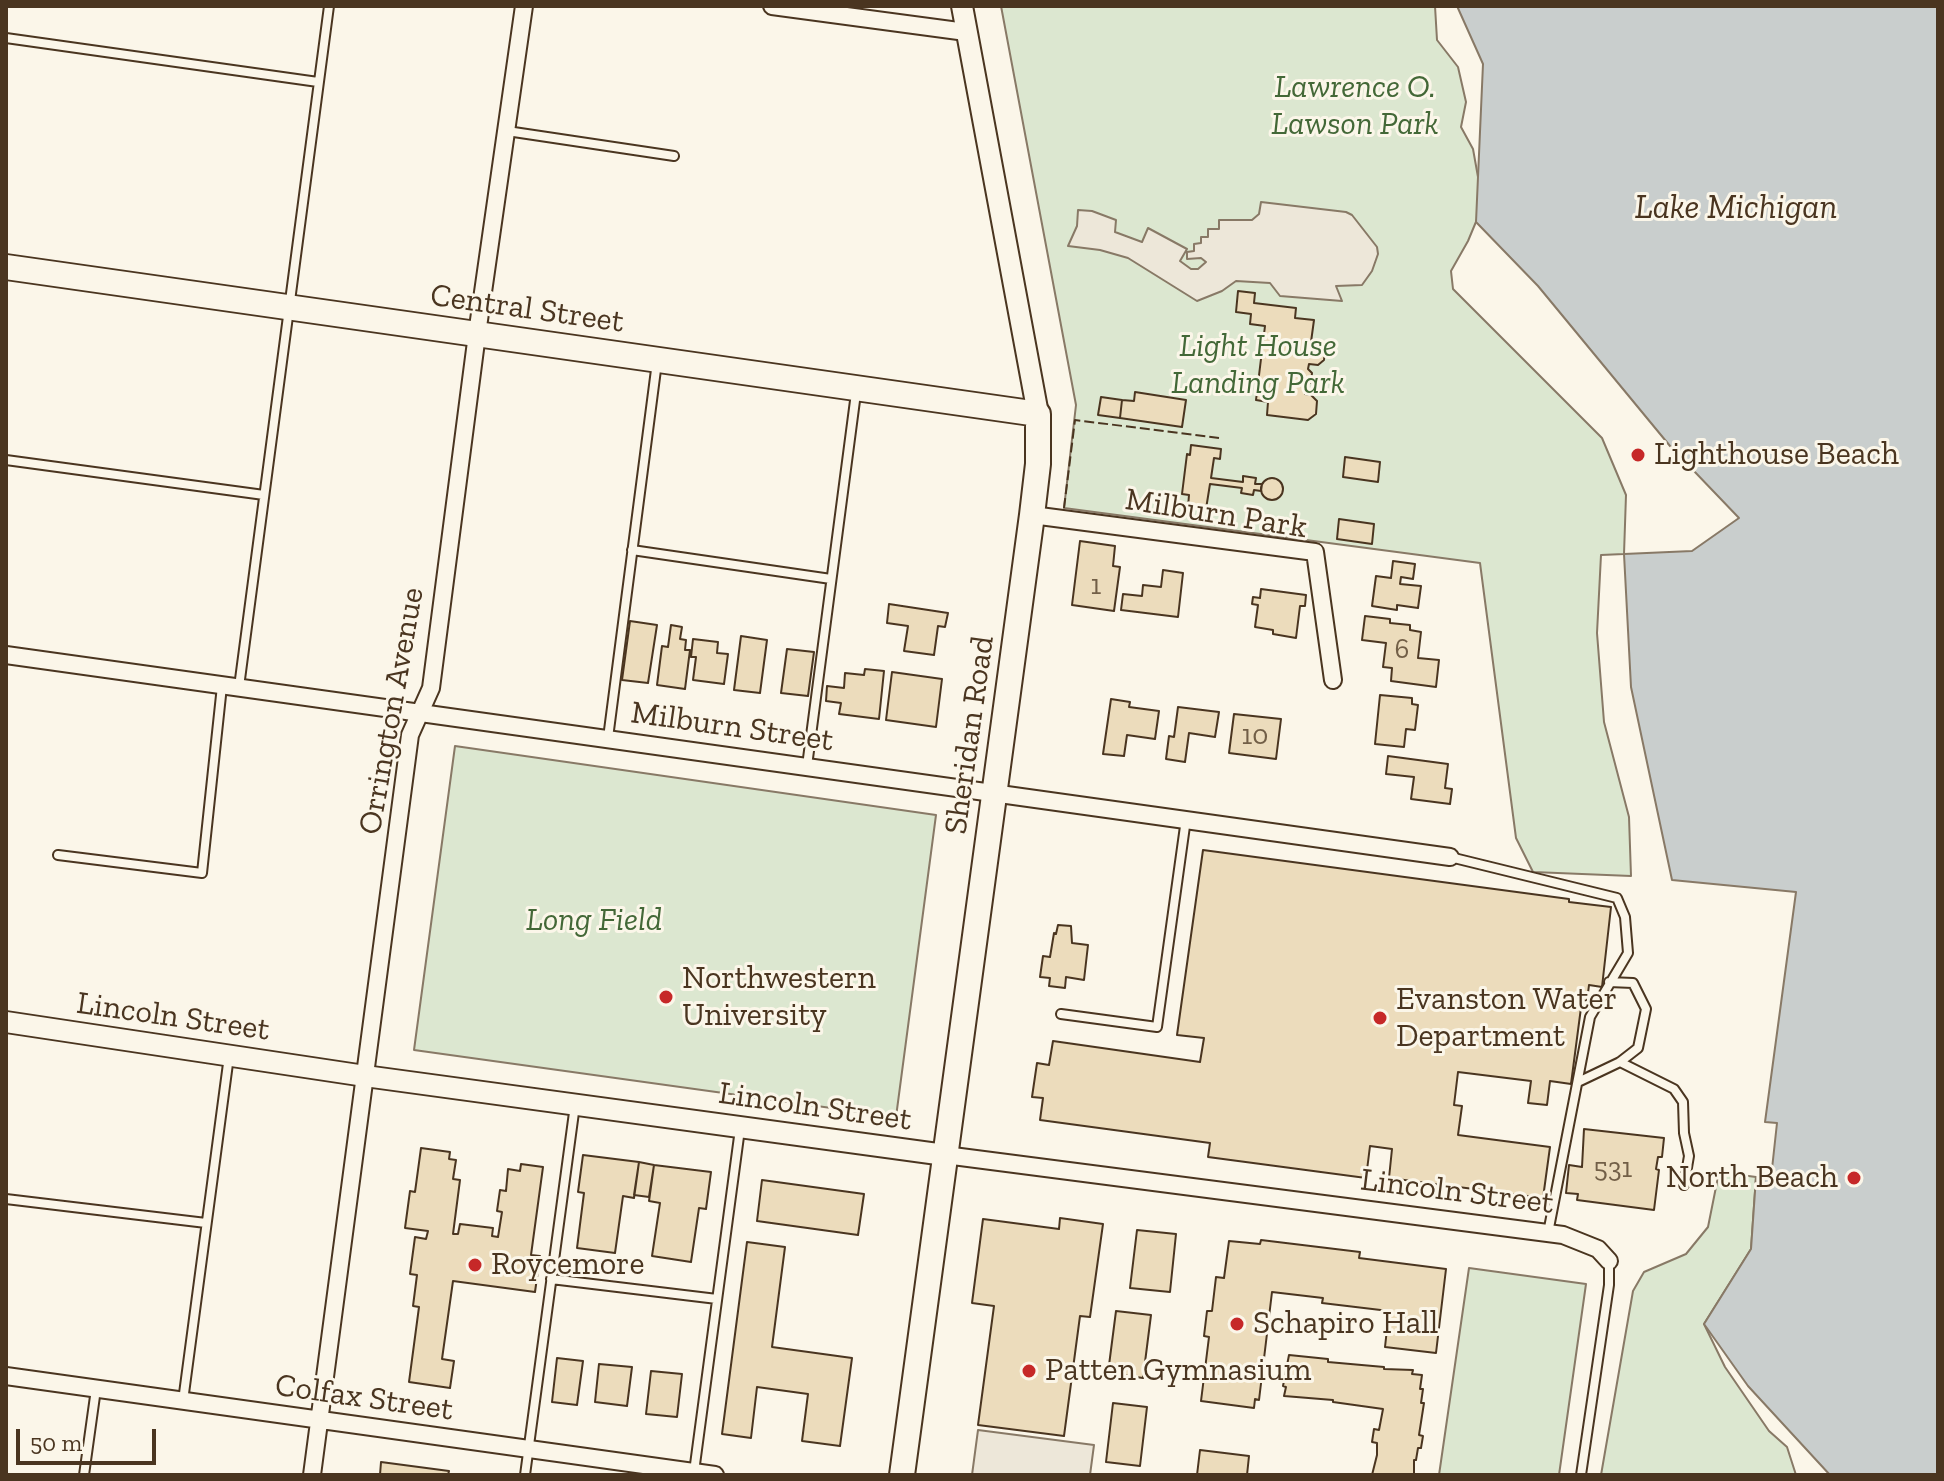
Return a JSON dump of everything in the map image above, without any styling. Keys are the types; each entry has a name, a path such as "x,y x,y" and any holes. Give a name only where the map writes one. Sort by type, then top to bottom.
{"main road":[{"name":"Central Street","path":"6,267 1038,414"},
{"name":"Sheridan Road","path":"902,1475 1032,515 1038,464 1038,414"}],"street":[{"name":"Orrington Avenue","path":"312,1475 410,735 431,688 524,6"},
{"path":"772,6 966,32"},
{"name":"Sheridan Road","path":"962,6 1038,414"},
{"name":"Milburn Park","path":"1032,515 1315,552 1333,680"},
{"name":"Milburn Street","path":"6,655 1450,857"},
{"name":"Lincoln Street","path":"6,1022 740,1128 1563,1235 1598,1249 1609,1261"},
{"name":"Colfax Street","path":"6,1376 715,1475"}],"lane":[{"path":"58,855 202,873 264,495 329,6"},
{"path":"6,38 318,82"},
{"path":"506,131 674,156"},
{"path":"608,738 657,360"},
{"path":"807,766 857,388"},
{"path":"6,460 264,495"},
{"path":"632,550 831,579"},
{"path":"1061,1014 1157,1027 1186,818"},
{"path":"1450,857 1617,898 1625,917 1628,953 1590,1017 1548,1234"},
{"path":"1578,1082 1620,1062 1638,1048 1646,1009 1633,983 1609,982"},
{"path":"183,1401 229,1055"},
{"path":"1620,1062 1674,1089 1683,1102 1684,1133 1689,1156 1684,1185"},
{"path":"525,1475 575,1104"},
{"path":"694,1474 740,1128"},
{"path":"6,1199 206,1223"},
{"path":"1581,1475 1609,1285 1609,1261"},
{"path":"551,1279 717,1299"},
{"path":"84,1475 96,1388"}],"green space":[{"path":"1001,6 1435,6 1437,40 1458,67 1466,102 1461,127 1473,149 1483,205 1451,271 1453,289 1602,438 1626,495 1624,554 1601,555 1597,633 1604,722 1629,817 1631,876 1533,872 1516,838 1480,563 1064,508 1076,405"},
{"name":"Long Field","path":"455,746 936,815 896,1117 414,1050"},
{"path":"1719,1172 1756,1177 1751,1249 1704,1324 1725,1367 1769,1431 1787,1447 1796,1475 1601,1475 1633,1291 1644,1272 1686,1254 1708,1227"},
{"path":"1469,1268 1586,1284 1559,1475 1439,1475"}],"shaded area":[{"path":"1261,202 1352,215 1377,247 1378,254 1372,271 1362,285 1336,286 1342,301 1280,296 1270,283 1236,281 1222,291 1197,301 1128,258 1068,246 1077,226 1078,210 1092,211 1116,220 1115,232 1142,242 1148,228 1187,249 1180,261 1191,269 1198,269 1206,262 1201,258 1187,259 1187,252 1194,251 1194,244 1201,243 1201,237 1208,237 1208,229 1219,229 1219,220 1252,220 1259,214"},
{"path":"978,1430 1094,1445 1090,1475 972,1475"}],"water":[{"name":"Lake Michigan","path":"1457,6 1938,6 1938,1475 1830,1475 1748,1386 1704,1324 1751,1249 1756,1177 1771,1178 1777,1123 1765,1122 1796,892 1672,880 1631,687 1624,554 1692,551 1739,518 1670,446 1538,286 1476,222 1483,64"}],"building":[{"path":"1238,291 1255,293 1254,303 1296,308 1295,318 1314,320 1311,342 1321,343 1325,350 1324,360 1318,365 1309,364 1311,382 1306,386 1305,394 1317,401 1316,414 1308,420 1267,415 1268,402 1256,400 1265,326 1250,324 1251,314 1236,312"},
{"path":"1135,392 1186,400 1182,427 1120,418 1122,400 1134,401"},
{"path":"1101,397 1122,400 1120,418 1098,415"},
{"path":"1191,445 1221,449 1220,459 1214,458 1211,478 1243,482 1243,476 1256,478 1255,484 1262,484 1261,491 1254,490 1253,495 1241,493 1242,488 1210,484 1206,509 1188,507 1189,495 1182,494"},
{"path":"1345,457 1380,462 1378,482 1343,477"},
{"path":"1272,478 1280,481 1283,489 1280,497 1272,500 1264,497 1261,489 1264,481"},
{"path":"1339,519 1374,524 1372,544 1337,539"},
{"path":"1080,541 1115,546 1113,566 1120,567 1114,611 1072,605"},
{"path":"1393,561 1415,564 1413,579 1401,577 1400,584 1421,586 1418,608 1397,605 1397,610 1372,606 1376,576 1391,578"},
{"path":"1163,570 1183,573 1178,617 1121,610 1123,594 1142,596 1143,585 1161,587"},
{"path":"1261,589 1306,595 1305,606 1300,606 1296,638 1255,627 1258,605 1252,604 1253,597 1260,598"},
{"path":"889,604 948,613 945,627 938,626 934,655 904,651 908,626 887,623"},
{"path":"1365,616 1390,619 1390,623 1410,625 1410,630 1421,632 1418,658 1439,660 1436,687 1391,681 1392,668 1383,667 1386,643 1362,640"},
{"path":"630,621 657,625 648,683 622,680"},
{"path":"671,625 682,627 680,639 686,640 685,650 690,650 685,689 657,685 662,646 668,647"},
{"path":"741,636 767,640 760,693 734,690"},
{"path":"693,639 718,642 717,653 728,654 724,684 693,680 696,657 691,657"},
{"path":"787,649 814,652 808,696 781,693"},
{"path":"865,669 884,671 879,719 839,714 841,703 826,701 827,686 844,688 845,673 864,675"},
{"path":"892,672 942,679 936,727 886,720"},
{"path":"1380,695 1412,698 1412,704 1418,705 1415,730 1406,729 1404,747 1375,744"},
{"path":"1111,699 1130,702 1129,707 1159,711 1155,739 1127,735 1124,756 1103,754"},
{"path":"1178,707 1219,712 1215,737 1189,733 1185,762 1166,759 1169,736 1174,737"},
{"path":"1234,714 1281,719 1276,759 1229,753"},
{"path":"1388,756 1448,764 1445,788 1452,789 1450,804 1411,799 1414,777 1386,774"},
{"name":"Evanston Water Department","path":"1203,850 1611,907 1602,987 1589,985 1587,1001 1582,1000 1571,1084 1550,1081 1547,1105 1528,1103 1531,1081 1458,1072 1454,1105 1462,1106 1458,1135 1550,1147 1543,1198 1389,1178 1392,1149 1370,1146 1366,1178 1208,1157 1210,1143 1040,1120 1043,1098 1032,1097 1037,1063 1049,1065 1053,1041 1200,1062 1204,1038 1177,1035"},
{"path":"1058,925 1071,926 1072,943 1088,945 1084,980 1066,977 1065,988 1049,986 1050,978 1040,977 1043,956 1050,957"},
{"path":"1584,1129 1664,1138 1662,1157 1658,1157 1656,1169 1659,1170 1654,1210 1577,1200 1578,1194 1566,1193 1569,1165 1582,1167"},
{"name":"Roycemore","path":"421,1148 450,1152 449,1159 456,1160 453,1179 460,1180 453,1234 458,1234 460,1224 493,1228 492,1236 498,1237 502,1212 497,1211 500,1190 506,1191 508,1169 520,1171 521,1164 543,1167 531,1255 540,1256 535,1292 453,1281 442,1359 454,1361 450,1388 409,1382 419,1307 413,1306 417,1275 410,1274 415,1237 426,1239 428,1231 405,1228 410,1191 415,1192"},
{"path":"583,1155 639,1162 634,1198 623,1196 615,1253 577,1248 584,1193 578,1192"},
{"path":"639,1162 654,1165 649,1197 634,1195"},
{"path":"654,1165 711,1172 706,1209 699,1208 691,1262 652,1256 660,1203 649,1201"},
{"path":"762,1180 864,1194 858,1235 757,1221"},
{"name":"Patten Gymnasium","path":"1060,1218 1103,1224 1090,1317 1080,1316 1064,1436 978,1425 994,1306 972,1303 983,1219 1059,1229"},
{"path":"1137,1230 1176,1234 1170,1292 1130,1288"},
{"name":"Schapiro Hall","path":"1261,1240 1360,1252 1359,1258 1446,1269 1436,1353 1385,1347 1389,1311 1322,1303 1323,1298 1272,1292 1259,1400 1255,1399 1254,1408 1201,1401 1209,1337 1204,1336 1207,1311 1212,1311 1216,1277 1224,1278 1229,1241 1260,1244"},
{"path":"747,1242 785,1247 772,1347 852,1358 840,1446 802,1441 808,1394 757,1387 751,1438 722,1434"},
{"path":"1116,1311 1151,1315 1143,1378 1108,1373"},
{"path":"1289,1355 1384,1369 1413,1370 1412,1374 1422,1375 1421,1403 1424,1403 1419,1435 1423,1436 1414,1460 1414,1475 1372,1475 1377,1455 1377,1443 1372,1442 1374,1429 1379,1430 1383,1409 1333,1400 1284,1396"},
{"path":"557,1358 583,1361 577,1405 552,1402"},
{"path":"599,1364 632,1367 627,1406 595,1402"},
{"path":"651,1371 682,1374 677,1417 646,1414"},
{"path":"1113,1403 1147,1407 1140,1466 1106,1462"},
{"path":"1200,1450 1249,1456 1247,1475 1197,1475"},
{"path":"381,1462 449,1471 448,1475 380,1475"}],"fence":[{"path":"1064,508 1075,420 1219,438"}],"place":[{"name":"Lighthouse Beach","path":"1638,455"},
{"name":"Northwestern University","path":"666,997"},
{"name":"Evanston Water Department","path":"1380,1018"},
{"name":"North Beach","path":"1854,1178"},
{"name":"Roycemore","path":"475,1265"},
{"name":"Schapiro Hall","path":"1237,1324"},
{"name":"Patten Gymnasium","path":"1029,1371"}],"park label":[{"name":"Lawrence O. Lawson Park","path":"1355,106"},
{"name":"Light House Landing Park","path":"1258,366"}]}
